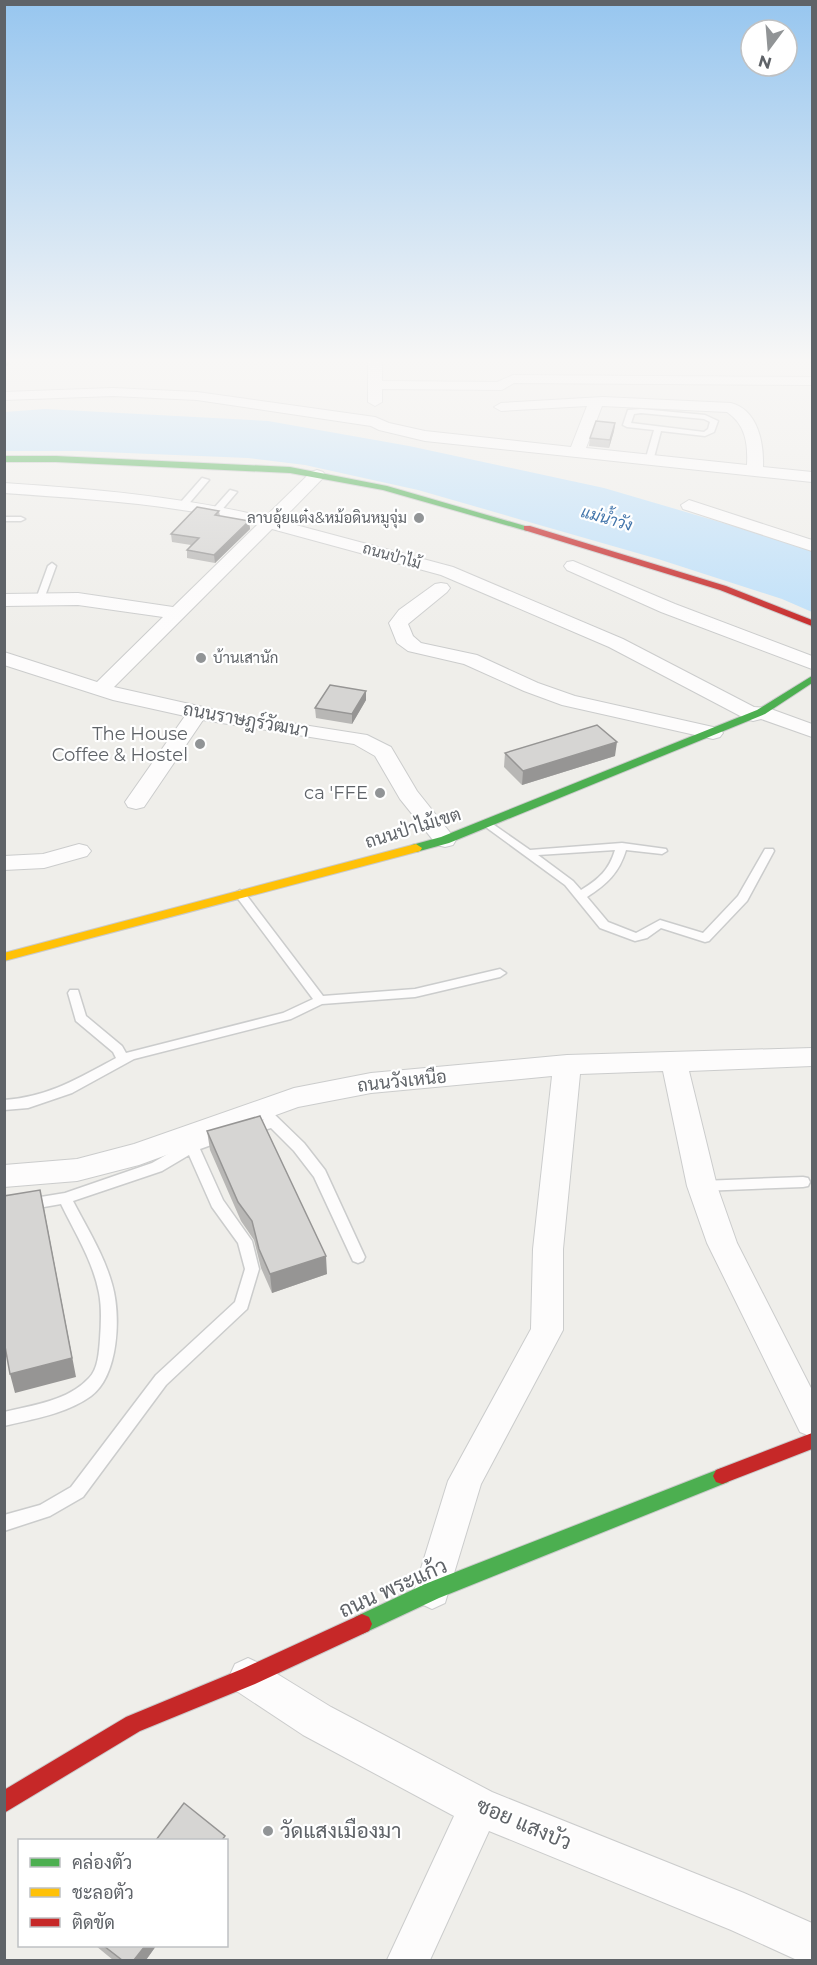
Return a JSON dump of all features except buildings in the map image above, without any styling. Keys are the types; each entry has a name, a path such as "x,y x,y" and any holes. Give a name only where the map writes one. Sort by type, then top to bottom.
{"street":[{"path":"543,450 813,477"},
{"path":"755,471 756,450"},
{"path":"4,459 214,465 290,471 384,488 574,541 723,588 813,623"},
{"path":"101,689 317,476"},
{"name":"ถนนป่าไม้","path":"4,488 123,496 217,510 447,571 616,643 757,713 813,731"},
{"path":"689,505 813,546"},
{"path":"573,566 668,608 813,663"},
{"path":"441,588 406,614 398,623 404,639 415,647 470,659 531,687 569,701 713,733"},
{"path":"4,600 78,599 178,614"},
{"name":"ถนนราษฎร์วัฒนา","path":"4,658 120,696 198,712 360,739 383,752 408,794 445,840"},
{"name":"ถนนป่าไม้เขต","path":"4,957 445,840 713,733 757,713 813,680"},
{"path":"136,802 198,712"},
{"path":"4,863 44,861 79,851"},
{"name":"ถนนวังเหนือ","path":"4,1176 77,1170 268,1116 294,1098 371,1083 567,1065 813,1058"},
{"path":"674,1062 702,1186 722,1243 813,1422"},
{"path":"432,1591 465,1481 547,1330 548,1249 567,1065"},
{"name":"ถนน พระแก้ว","path":"4,1802 133,1724 248,1677 432,1591 813,1441"},
{"name":"ซอย แสงบัว","path":"248,1677 317,1721 479,1807 744,1914 813,1945"},
{"path":"408,1960 479,1807"}],"lane":[{"path":"649,461 652,450"},
{"path":"183,505 206,480"},
{"path":"217,510 233,492"},
{"path":"4,519 21,519"},
{"path":"40,599 52,566"},
{"path":"487,823 569,883 601,923 629,937 643,935 660,924 705,938 743,898 770,851"},
{"path":"529,853 622,846 662,851"},
{"path":"580,896 610,877 622,846"},
{"path":"240,894 320,1000"},
{"path":"4,1105 28,1103 67,1090 123,1059 171,1044 287,1016 320,1000 415,993 500,973"},
{"path":"74,993 80,1018 118,1049 123,1059"},
{"path":"4,1209 65,1198 157,1167 192,1147 268,1116 299,1147 320,1174 358,1257"},
{"path":"4,1523 44,1511 77,1492 161,1380 242,1305 252,1269 245,1241 217,1203 192,1147"},
{"path":"702,1186 803,1182"},
{"path":"4,1419 57,1405 81,1394 93,1384 105,1364 108,1327 107,1293 95,1261 65,1198"}],"water":[{"name":"แม่น้ำวัง","path":"426,450 604,488 812,549 812,612 782,599 658,559 418,490 305,465 248,458 78,451 5,451"}],"traffic: fast":[{"path":"4,459 56,459 290,470 384,488 527,528"},
{"path":"416,848 445,840 761,712 812,679"},
{"path":"362,1624 432,1591 722,1476"}],"traffic: slow":[{"path":"4,957 416,848"}],"traffic: jam":[{"path":"527,528 723,588 812,623"},
{"path":"722,1476 812,1441"},
{"path":"4,1802 133,1724 248,1677 362,1624"}],"place":[{"name":"ลาบอุ้ยแต๋ง&หม้อดินหมูจุ่ม","path":"419,518"},
{"name":"บ้านเสานัก","path":"201,658"},
{"name":"The House Coffee & Hostel","path":"200,744"},
{"name":"ca 'FFE","path":"380,793"},
{"name":"วัดแสงเมืองมา","path":"268,1831"}]}
